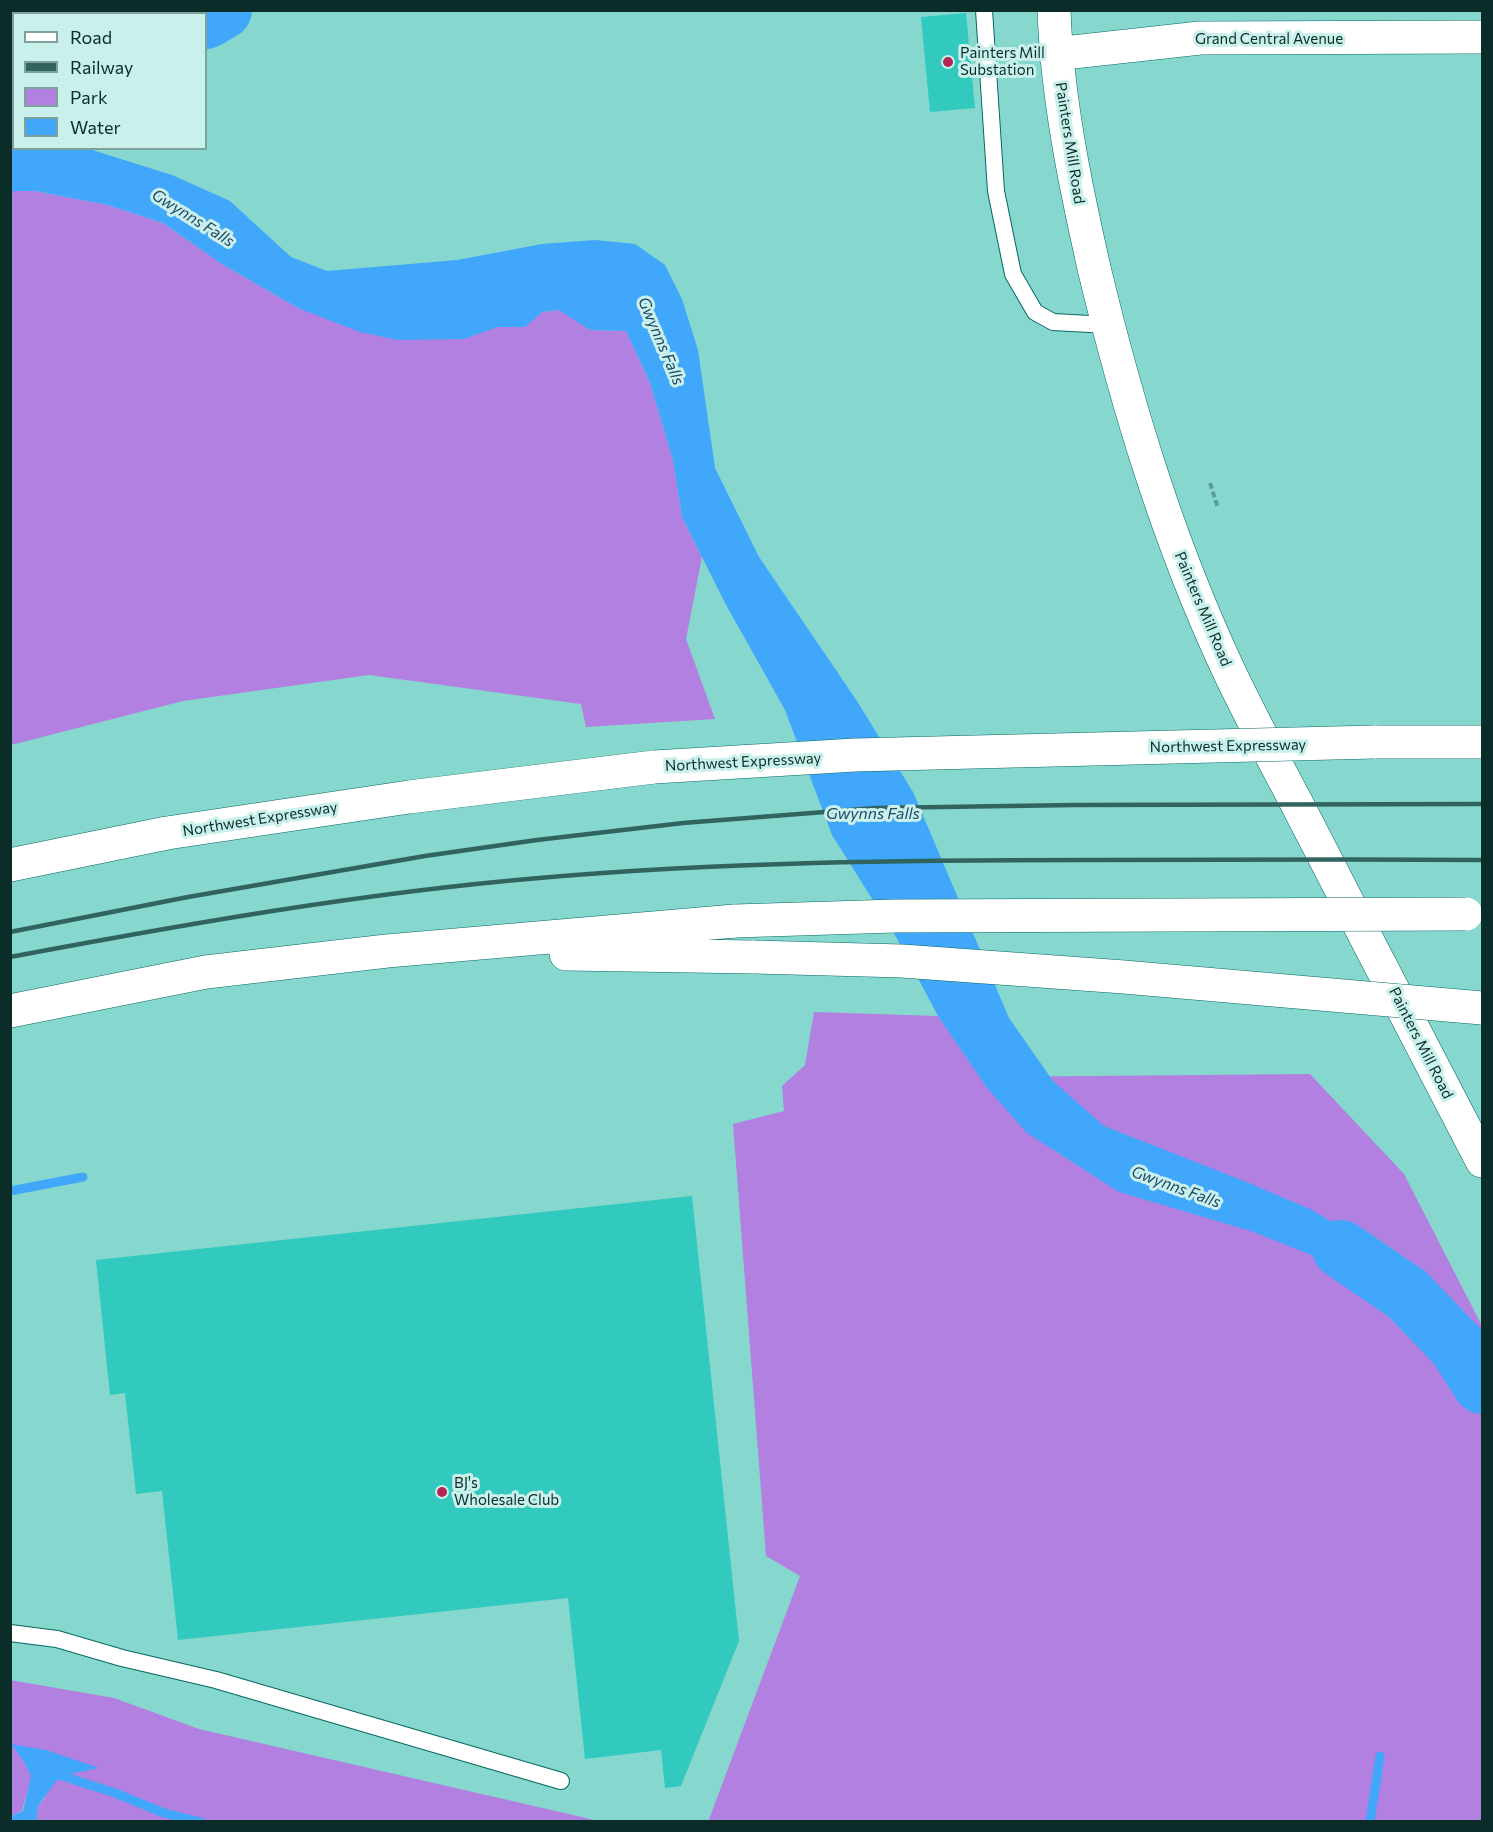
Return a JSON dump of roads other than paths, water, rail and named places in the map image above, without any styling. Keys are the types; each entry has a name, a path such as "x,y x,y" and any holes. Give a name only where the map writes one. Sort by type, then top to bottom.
{"main road":[{"name":"Painters Mill Road","path":"1054,10 1055,54 1077,192 1108,325 1132,413 1164,510 1189,577 1228,669 1480,1153"},
{"name":"Grand Central Avenue","path":"1055,54 1200,38 1482,37"},
{"name":"Northwest Expressway","path":"10,865 167,833 409,796 654,767 855,755 1374,742 1482,742"},
{"path":"10,1011 206,972 387,951 735,921 906,916 1474,915"},
{"path":"387,951 902,961 1101,975 1482,1008"}],"lane":[{"path":"984,10 996,191 1014,274 1035,312 1053,322 1108,325"},
{"path":"10,1633 57,1639 122,1658 216,1680 561,1781"}],"water":[{"name":"Gwynns Falls","path":"10,136 12,136 12,150 92,150 172,175 230,201 291,257 327,271 457,260 542,244 595,240 635,244 665,265 682,299 698,350 715,468 759,557 857,701 913,792 1009,1018 1053,1081 1104,1126 1312,1210 1397,1260 1408,1278 1407,1294 1399,1296 1378,1293 1334,1264 1251,1231 1119,1192 1027,1133 987,1088 938,1016 896,937 832,835 785,710 725,603 682,517 673,460 650,383 626,331 590,330 559,310 542,312 525,327 498,327 464,339 398,340 360,332 298,308 222,264 163,223 108,205 35,191 11,191"},
{"path":"11,1744 46,1750 99,1768 70,1774 56,1781 38,1806 36,1821 11,1821 11,1816 23,1811 31,1776"}],"waterway":[{"path":"207,19 223,10"},
{"path":"10,1191 83,1177"},
{"name":"Gwynns Falls","path":"1341,1249 1407,1294 1457,1346 1482,1385"},
{"path":"1370,1822 1380,1756"},
{"path":"53,1773 115,1793 164,1813 201,1822"}],"railway":[{"path":"10,932 188,897 425,856 683,823 876,808 1482,804"},
{"path":"10,957 208,921 406,892 539,878 676,868 883,861 1482,860"}],"place":[{"name":"Painters Mill Substation","path":"948,62"},
{"name":"BJ's Wholesale Club","path":"442,1492"}]}
